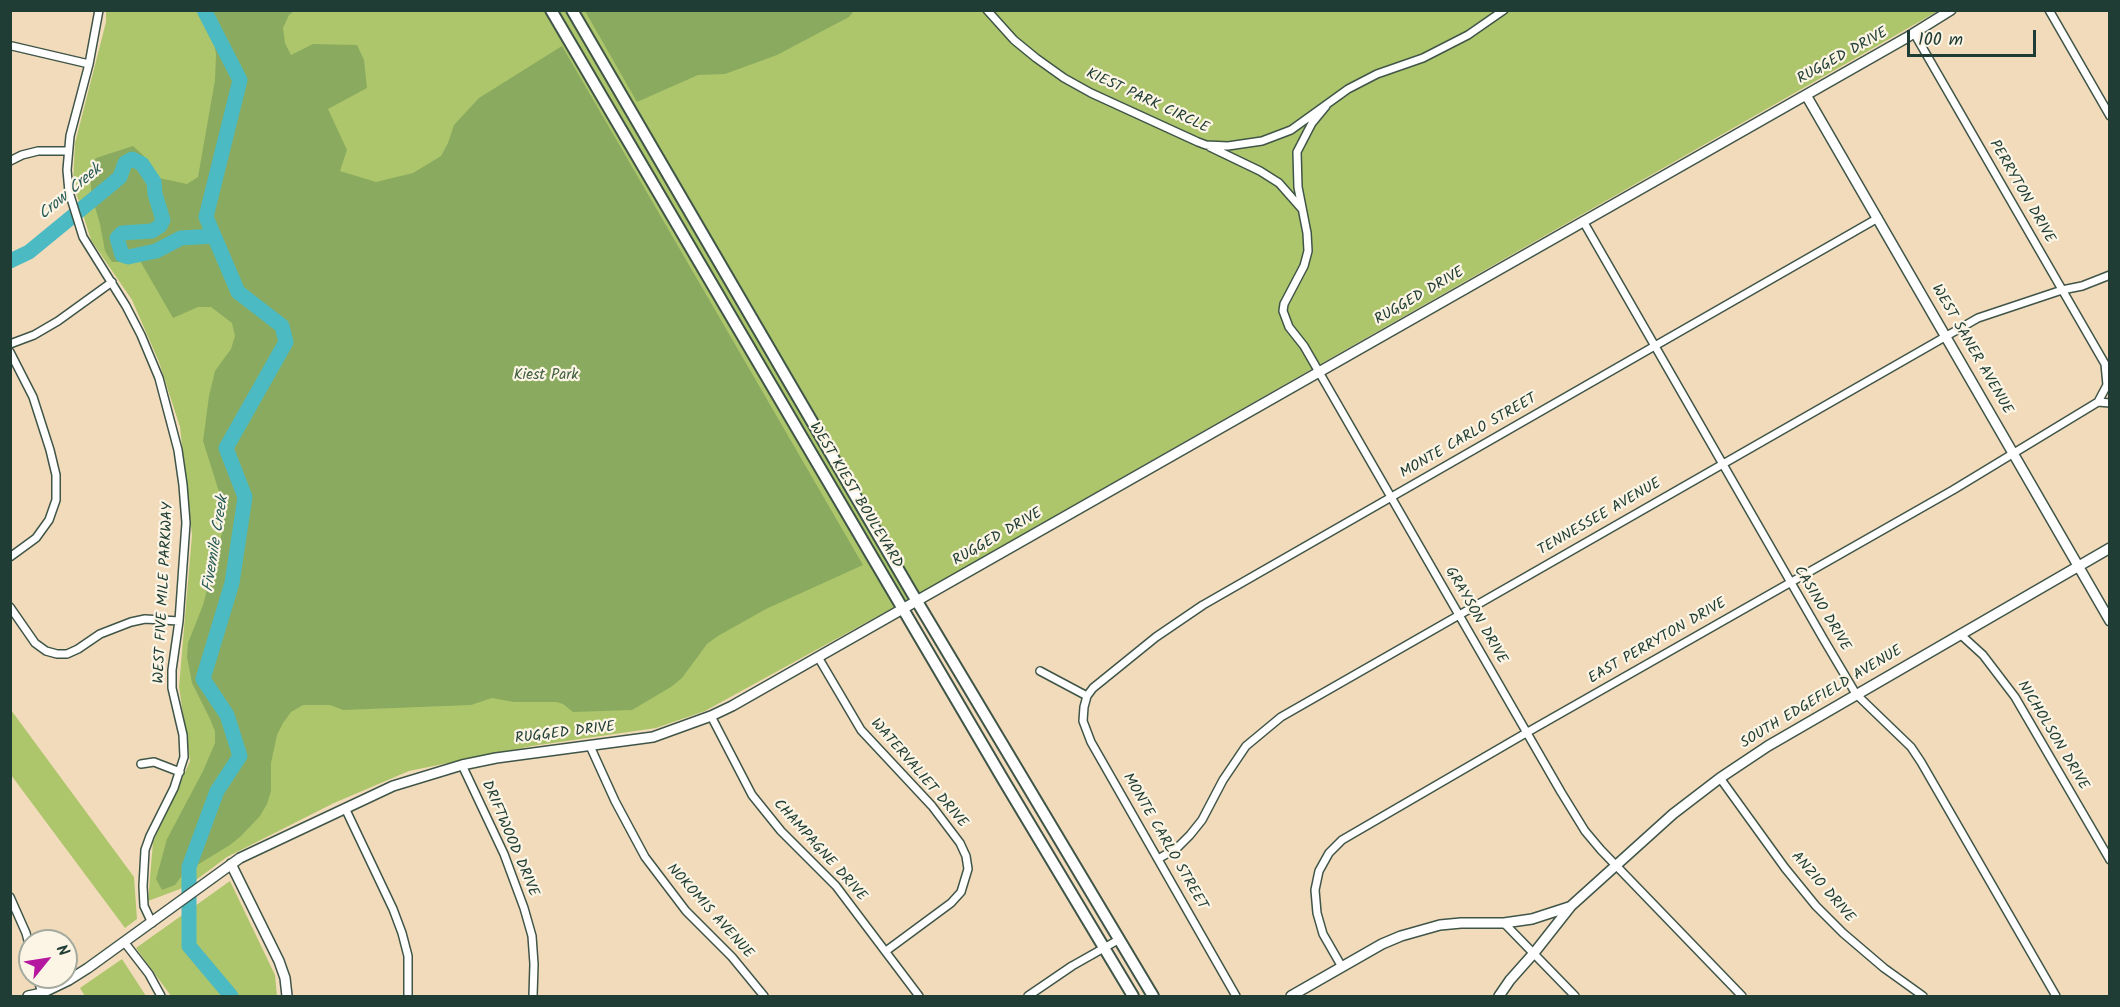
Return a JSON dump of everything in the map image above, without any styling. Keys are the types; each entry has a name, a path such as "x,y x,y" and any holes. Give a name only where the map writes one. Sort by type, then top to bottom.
{"main road":[{"name":"WEST KIEST BOULEVARD","path":"551,10 1004,781 1133,996"},
{"name":"WEST KIEST BOULEVARD","path":"572,10 917,601 1153,996"},
{"path":"1004,781 1018,772"}],"street":[{"name":"WEST FIVE MILE PARKWAY","path":"99,10 89,64 70,136 69,192 82,237 112,282 149,354 169,413 178,450 186,523 179,621 172,670 172,688 184,747 180,772 150,836 146,850 144,906 152,923"},
{"name":"KIEST PARK CIRCLE","path":"987,10 1014,40 1064,78 1091,93 1206,146 1245,145 1291,130 1348,89 1377,74 1422,58 1468,35 1504,10"},
{"name":"RUGGED DRIVE","path":"28,996 42,993 69,980 152,923 231,864 345,808 402,783 462,765 653,737 711,716 904,609 1951,10"},
{"path":"2049,10 2109,116"},
{"name":"PERRYTON DRIVE","path":"1914,33 2107,365 2107,385 2098,402"},
{"path":"12,46 89,64"},
{"name":"WEST SANER AVENUE","path":"1806,94 2109,621"},
{"name":"GRAYSON DRIVE","path":"1326,106 1312,123 1298,152 1296,168 1308,251 1304,266 1286,297 1284,311 1289,327 1304,346 1526,733 1585,831 1742,996"},
{"name":"GRAYSON DRIVE","path":"1206,146 1260,171 1279,183 1301,208"},
{"path":"10,161 38,151 68,151"},
{"name":"MONTE CARLO STREET","path":"1236,996 1086,732 1083,714 1087,696 1104,677 1203,605 1878,218"},
{"name":"CASINO DRIVE","path":"1582,221 1856,694 1911,747 1921,762 2056,996"},
{"name":"TENNESSEE AVENUE","path":"1158,859 1177,848 1190,835 1202,820 1246,746 1260,732 1281,717 1978,318 2062,290 2082,286 2109,275"},
{"path":"10,344 34,335 58,321 112,282"},
{"path":"10,352 33,397 50,450 56,475 56,500 49,520 36,538 10,557"},
{"path":"2098,402 2109,403"},
{"name":"EAST PERRYTON DRIVE","path":"1342,967 1323,934 1317,913 1315,890 1319,871 1329,853 1354,831 1790,583 2098,402"},
{"name":"SOUTH EDGEFIELD AVENUE","path":"1499,996 1571,906 1673,814 1720,778 1768,746 2109,548"},
{"path":"10,607 35,642 46,651 57,654 67,654 100,634 132,622 146,619 179,621"},
{"name":"NICHOLSON DRIVE","path":"1960,634 1983,655 2015,697 2109,860"},
{"name":"WATERVALIET DRIVE","path":"818,657 861,730 932,806 960,843 966,856 968,869 961,892 951,903 886,951"},
{"path":"1040,671 1087,696"},
{"name":"CHAMPAGNE DRIVE","path":"711,716 752,795 781,831 836,886 919,996"},
{"name":"NOKOMIS AVENUE","path":"590,746 615,801 645,857 686,911 732,957 764,996"},
{"path":"141,764 154,762 180,772"},
{"name":"DRIFTWOOD DRIVE","path":"462,765 504,854 524,908 532,936 533,996"},
{"name":"ANZIO DRIVE","path":"1720,778 1785,868 1816,906 1884,968 1923,996"},
{"path":"345,808 402,933 408,956 408,996"},
{"path":"231,864 279,961 285,978 286,996"},
{"path":"10,897 24,929"},
{"name":"SOUTH EDGEFIELD AVENUE","path":"1291,996 1382,944 1421,930 1461,923 1504,923 1541,916 1571,906"},
{"path":"1504,923 1575,996"},
{"path":"1028,996 1072,966 1118,940"},
{"path":"125,942 149,974 161,996"},
{"path":"41,989 42,993"}],"green space":[{"name":"Kiest Park","path":"106,11 1938,11 918,594 705,711 656,728 532,746 409,771 334,803 227,857 188,886 148,901 153,842 190,761 179,687 192,535 180,427 159,362 132,300 91,240 73,183 75,143 106,22"},
{"path":"200,11 294,11 289,15 283,28 285,43 291,55 313,44 357,45 364,60 367,88 328,109 347,150 340,171 376,182 413,173 441,156 454,125 479,98 562,46 863,565 766,609 718,636 707,644 682,678 632,710 573,712 563,704 556,702 514,702 492,698 471,705 343,710 330,705 303,705 291,712 277,735 271,763 271,791 260,816 230,845 184,873 175,885 162,890 156,879 167,839 215,743 215,731 192,683 187,657 188,643 203,605 224,525 221,498 203,441 215,371 231,349 235,336 232,323 211,307 198,307 173,318 139,259 112,262 105,251 92,197 89,169 96,158 133,146 143,155 159,178 187,184 198,177 215,80 216,54 214,42"},
{"path":"585,11 854,11 849,17 777,55 725,74 698,75 637,102"},
{"path":"11,710 134,877 137,919 125,928 11,775"},
{"path":"230,881 275,975 277,996 171,996 136,948"},
{"path":"122,959 146,996 85,996 80,988"}],"waterway":[{"name":"Fivemile Creek","path":"204,10 240,80 206,217 238,292 282,326 286,342 226,448 245,497 232,583 203,679 227,715 240,756 217,791 189,867 189,946 231,996"},
{"name":"Crow Creek","path":"10,261 29,252 113,183 120,177 125,163 132,159 142,164 154,182 163,220 160,226 152,231 122,233 117,238 122,255 128,257 156,251 181,238 214,236"}]}
